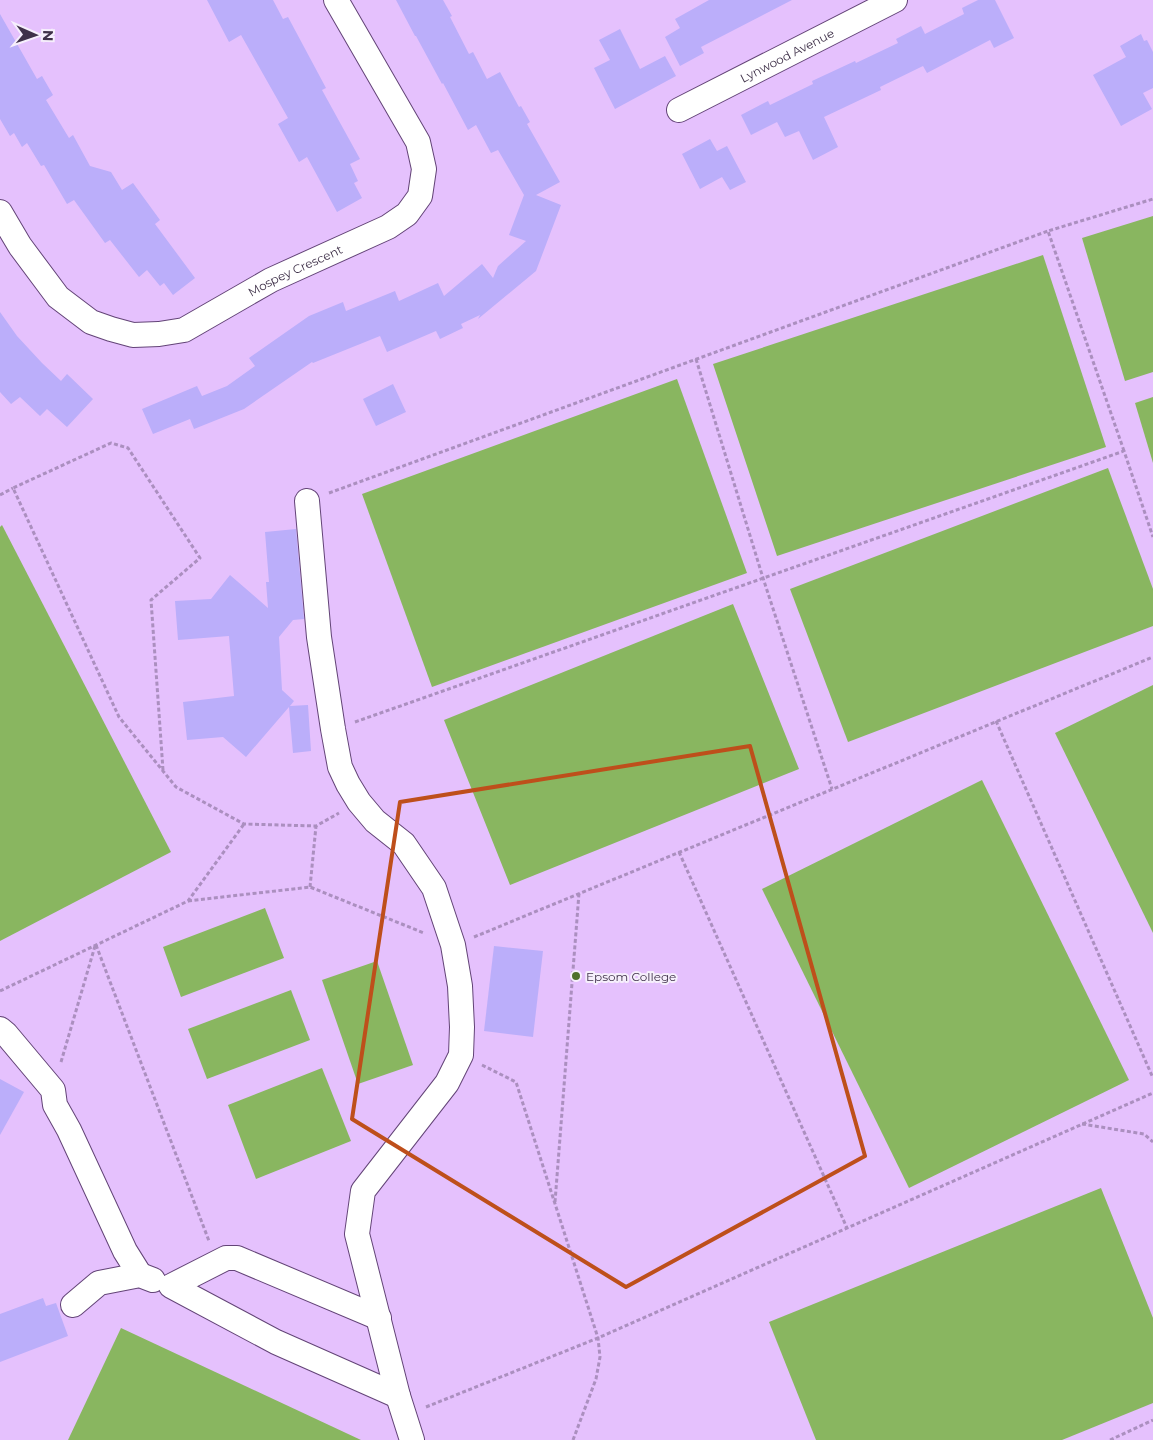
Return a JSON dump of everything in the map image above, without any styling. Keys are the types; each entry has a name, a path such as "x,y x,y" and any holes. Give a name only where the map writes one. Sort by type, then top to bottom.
{"street":[{"name":"Mospey Crescent","path":"0,212 20,246 58,297 91,322 111,330 133,335 159,334 184,330 271,280 388,227 407,214 420,196 424,169 418,142 336,0"},
{"name":"Lynwood Avenue","path":"679,110 895,0"},
{"path":"306,501 319,637 340,767 359,802 375,821 404,844 434,888 453,945 460,986 461,1055 447,1083 363,1191 357,1234 401,1405 412,1440"},
{"path":"0,1029 53,1090 55,1105 69,1130 125,1251 140,1275"},
{"path":"171,1286 226,1258 237,1258 379,1318"},
{"path":"73,1305 99,1283 140,1275 171,1286 401,1405"}],"path":[{"path":"306,501 1048,231 1153,199"},
{"path":"1048,231 1153,537"},
{"path":"696,359 832,789"},
{"path":"0,495 112,443 128,448 200,558 151,600 163,770"},
{"path":"333,729 1124,451"},
{"path":"13,488 119,717 176,787 244,824 316,826 359,802"},
{"path":"0,991 188,901 310,887 453,945 1153,656"},
{"path":"996,721 1153,1078"},
{"path":"188,901 244,824"},
{"path":"310,887 316,826"},
{"path":"679,852 847,1228"},
{"path":"555,1203 579,893"},
{"path":"53,1090 96,945"},
{"path":"96,945 217,1263"},
{"path":"461,1055 516,1082 598,1338 600,1357 596,1379 573,1440"},
{"path":"401,1405 598,1338 1153,1093"},
{"path":"1082,1124 1144,1134 1153,1142"},
{"path":"1110,1440 1153,1420"}],"highlighted area":[{"path":"750,746 865,1156 626,1287 352,1119 400,802"}],"green space":[{"path":"1153,216 1153,372 1125,381 1082,238"},
{"path":"1043,255 1106,447 777,556 713,364"},
{"path":"677,379 747,573 432,687 362,494"},
{"path":"1153,397 1153,463 1135,403"},
{"path":"1108,468 1153,589 1153,626 848,742 790,589"},
{"path":"2,525 171,852 0,941 0,527"},
{"path":"733,604 799,769 510,885 444,720"},
{"path":"1153,685 1153,933 1055,733"},
{"path":"982,780 1129,1080 909,1188 762,889"},
{"path":"265,908 284,958 181,997 163,947"},
{"path":"377,961 413,1065 358,1084 322,980"},
{"path":"291,990 310,1040 207,1079 188,1029"},
{"path":"322,1068 351,1141 256,1179 228,1105"},
{"path":"1101,1188 1153,1318 1153,1403 1062,1440 816,1440 769,1322"},
{"path":"121,1328 361,1440 68,1440"}],"building":[{"path":"207,0 273,0 283,19 288,17 326,88 322,90 360,159 350,164 358,181 354,183 362,198 337,212 307,157 299,162 278,124 288,118 241,35 229,42"},
{"path":"396,0 443,0 469,54 473,52 487,79 500,72 519,107 521,106 530,122 527,124 560,182 536,195 561,205 536,271 478,319 480,315 461,324 463,328 440,339 436,331 387,352 380,336 312,362 244,409 194,429 190,419 153,434 142,409 197,386 202,396 227,386 255,366 249,358 309,316 343,302 346,311 395,291 399,301 438,283 444,296 482,264 493,278 498,266 526,241 509,235 524,195 498,150 491,153 476,125 468,130"},
{"path":"709,0 792,0 701,47 704,53 680,66 665,37 680,28 675,19"},
{"path":"978,0 995,0 1014,38 994,48 990,40 927,73 923,66 880,87 881,90 824,117 838,147 813,160 799,131 785,137 777,122 751,135 741,115 768,101 770,105 813,84 812,81 898,43 896,39 921,26 925,34 964,14 962,8"},
{"path":"0,14 37,79 42,76 53,95 46,100 69,138 73,135 90,166 111,172 122,190 133,183 160,220 155,224 195,278 173,295 164,283 160,286 147,270 139,277 110,240 105,243 74,200 67,204 44,165 41,166 27,143 22,147 14,133 10,136 0,119"},
{"path":"620,29 640,69 665,56 676,76 615,109 594,68 610,60 599,40"},
{"path":"1141,34 1144,41 1147,40 1153,52 1153,88 1143,93 1152,109 1121,126 1093,75 1126,57 1120,46"},
{"path":"710,139 717,151 727,146 746,182 730,190 722,177 700,189 682,154"},
{"path":"0,312 17,336 61,381 67,374 93,399 67,427 47,409 40,416 20,397 11,404 0,392"},
{"path":"393,384 406,412 376,426 363,399"},
{"path":"296,529 304,619 293,620 279,637 282,690 294,701 290,706 308,705 311,751 293,753 289,707 246,757 223,737 187,740 183,702 234,696 229,636 178,640 175,601 211,599 230,575 268,608 266,582 269,582 265,532"},
{"path":"494,946 543,951 533,1037 484,1031"},
{"path":"0,1079 24,1092 0,1135"},
{"path":"43,1298 46,1306 56,1303 68,1336 0,1362 0,1314"}],"place":[{"name":"Epsom College","path":"576,976"}]}
